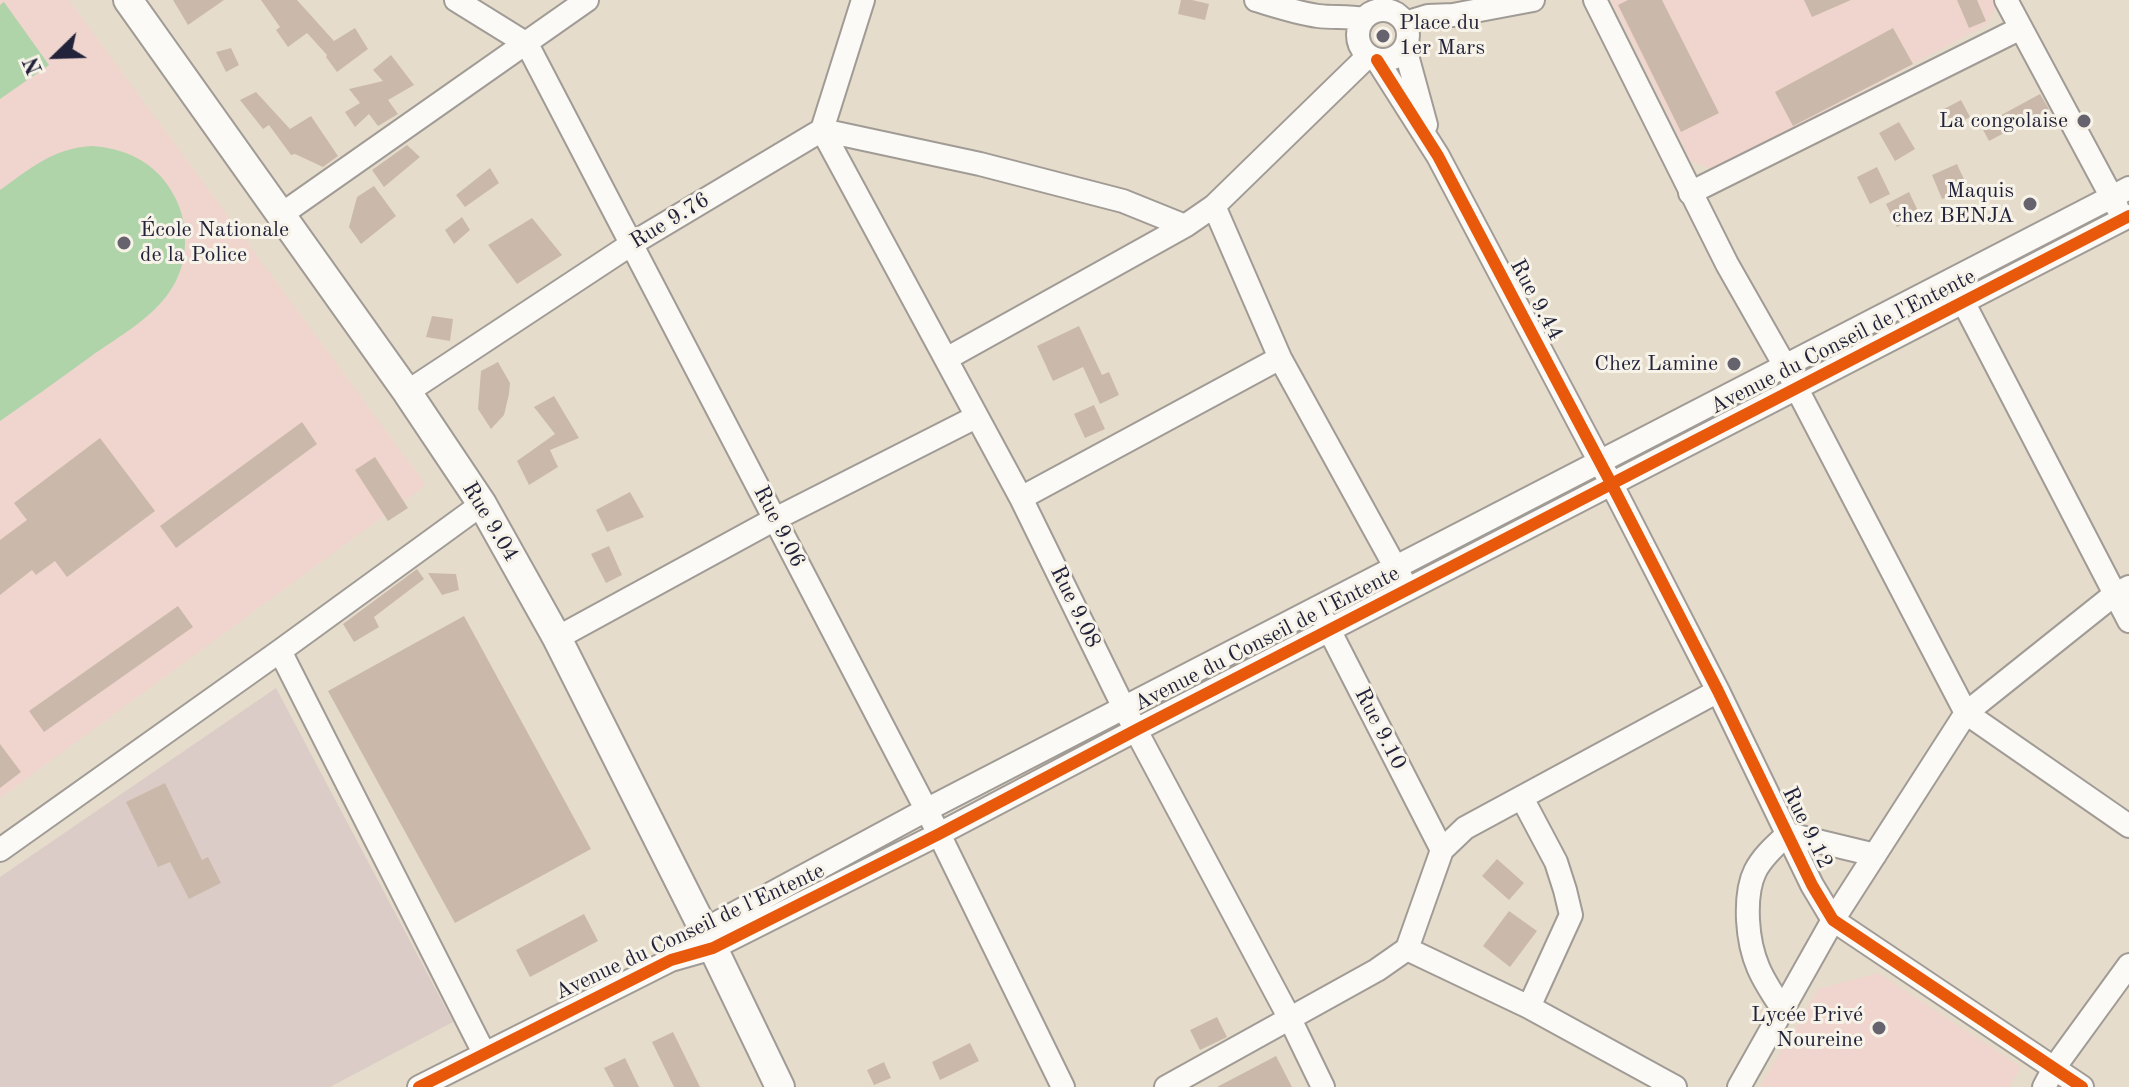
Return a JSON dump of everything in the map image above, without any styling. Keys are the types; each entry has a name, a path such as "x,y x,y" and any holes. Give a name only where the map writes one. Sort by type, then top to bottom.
{"main road":[{"name":"Rue 9.04","path":"128,0 282,214 482,504 557,638 780,1087"}],"street":[{"path":"456,0 527,44"},
{"path":"282,214 587,0"},
{"path":"863,0 822,130 980,164 1109,197 1185,226"},
{"path":"1256,0 1298,13 1386,21 1453,15 1533,0"},
{"path":"1595,0 1690,193 1797,388 1966,713 2129,826"},
{"path":"2006,0 2120,192 2127,221"},
{"path":"1386,21 1361,48 1372,58 1438,156"},
{"path":"1372,58 1388,60 1398,56 1386,21"},
{"path":"1386,21 1411,76 1438,156"},
{"path":"1690,193 2021,28"},
{"name":"Rue 9.06","path":"527,44 939,834 1063,1087"},
{"path":"946,359 1185,226 1214,206 1372,58"},
{"name":"Rue 9.76","path":"407,392 633,243 822,130"},
{"name":"Rue 9.08","path":"822,130 1021,498 1124,708 1323,1087"},
{"name":"Rue 9.44","path":"1438,156 1612,485"},
{"name":"Avenue du Conseil de l'Entente","path":"419,1087 671,960 926,810 2120,192"},
{"path":"1214,206 1280,358 1408,589"},
{"name":"Avenue du Conseil de l'Entente","path":"708,939 939,834 1963,301 2127,221"},
{"path":"1951,279 2122,591 2129,621"},
{"path":"1021,498 1280,358"},
{"path":"557,638 775,519 976,417"},
{"name":"Rue 9.12","path":"1612,485 1718,691 1812,885 1833,920 2049,1078 2082,1087"},
{"path":"0,850 482,504"},
{"path":"1739,1087 1833,920 1966,713 2122,591"},
{"name":"Rue 9.10","path":"1318,608 1442,850"},
{"path":"280,651 484,1053"},
{"path":"1166,1087 1377,970 1407,949 1442,850 1465,828 1718,691"},
{"path":"1522,798 1556,862 1571,915 1529,1007"},
{"path":"1784,1011 1765,983 1749,944 1747,894 1762,859 1788,834 1875,855"},
{"path":"1407,949 1529,1007 1675,1087"},
{"path":"2049,1078 2129,965"}],"shaded area":[{"name":"École Nationale de la Police","path":"0,0 69,0 426,485 0,798"},
{"path":"1611,0 1995,0 1998,5 1986,25 1715,170 1691,161"},
{"path":"276,688 453,1022 330,1087 0,1087 0,877"},
{"name":"Lycée Privé Noureine","path":"1878,973 2021,1067 2009,1087 1760,1087 1818,989"}],"green space":[{"path":"4,2 49,65 0,99 0,5"},
{"path":"91,146 138,158 165,181 178,203 183,221 183,261 177,279 154,310 0,421 0,190 53,155"}],"building":[{"path":"173,0 224,0 188,25"},
{"path":"261,0 297,0 334,41 355,28 368,49 337,72 327,55 307,33 288,47 276,30 280,27"},
{"path":"1181,0 1209,4 1205,20 1178,14"},
{"path":"1628,0 1662,0 1719,113 1681,132 1618,5"},
{"path":"1804,0 1851,0 1812,17"},
{"path":"1957,0 1977,0 1986,21 1969,28"},
{"path":"1893,28 1913,64 1793,126 1775,92"},
{"path":"231,48 239,65 226,72 216,52"},
{"path":"391,55 414,85 388,100 398,114 378,126 369,114 355,127 345,112 360,103 349,89 383,81 373,70"},
{"path":"256,92 290,129 311,116 338,156 323,167 291,155 269,125 263,129 240,100"},
{"path":"2040,94 2049,109 1989,141 1981,126"},
{"path":"1961,100 1970,117 1953,126 1944,109"},
{"path":"1899,122 1915,149 1895,161 1879,133"},
{"path":"407,145 420,157 384,187 372,170"},
{"path":"1957,164 1968,188 1942,199 1932,175"},
{"path":"1877,167 1890,194 1870,204 1857,177"},
{"path":"490,168 499,183 465,207 456,195"},
{"path":"374,186 396,216 361,244 349,227 357,197"},
{"path":"1909,192 1920,215 1897,227 1886,204"},
{"path":"462,217 470,230 454,244 445,230"},
{"path":"532,218 562,255 517,284 488,245"},
{"path":"432,316 453,319 450,341 426,337"},
{"path":"1079,326 1102,375 1109,372 1119,395 1100,404 1083,367 1053,381 1037,346"},
{"path":"498,362 510,383 509,394 504,415 491,429 478,409 481,371"},
{"path":"554,396 579,438 550,450 558,467 529,485 517,461 555,434 534,407"},
{"path":"1094,405 1105,429 1085,438 1074,414"},
{"path":"302,422 317,444 176,548 160,526"},
{"path":"100,438 155,511 67,577 55,561 36,575 32,570 0,595 0,540 27,520 14,503"},
{"path":"375,457 408,508 388,521 355,470"},
{"path":"630,492 644,517 607,532 596,510"},
{"path":"609,546 622,575 606,583 591,554"},
{"path":"417,569 424,579 374,617 379,627 354,642 343,624"},
{"path":"428,573 456,574 459,590 442,595"},
{"path":"178,606 193,627 44,732 29,711"},
{"path":"464,616 591,849 455,923 328,691"},
{"path":"0,744 21,772 0,788"},
{"path":"165,783 202,860 208,857 221,883 189,899 170,862 158,867 126,802"},
{"path":"1497,859 1524,883 1509,900 1482,876"},
{"path":"1509,911 1537,931 1510,967 1483,946"},
{"path":"584,914 598,941 530,977 516,950"},
{"path":"1217,1017 1227,1037 1200,1050 1190,1030"},
{"path":"673,1032 700,1087 674,1087 652,1042"},
{"path":"970,1043 979,1061 940,1080 932,1062"},
{"path":"1276,1056 1292,1087 1217,1087"},
{"path":"625,1058 639,1087 614,1087 604,1068"},
{"path":"884,1062 891,1078 874,1085 867,1070"}],"cycle path":[{"path":"1377,60 1438,156 1612,485 1718,691 1812,885 1833,920 2082,1087"},
{"path":"419,1087 671,960 713,948 939,834 2129,216"}],"place":[{"name":"Place du 1er Mars","path":"1383,36"},
{"name":"La congolaise","path":"2084,121"},
{"name":"Maquis chez BENJA","path":"2030,204"},
{"name":"École Nationale de la Police","path":"124,243"},
{"name":"Chez Lamine","path":"1734,364"},
{"name":"Lycée Privé Noureine","path":"1879,1028"}]}
